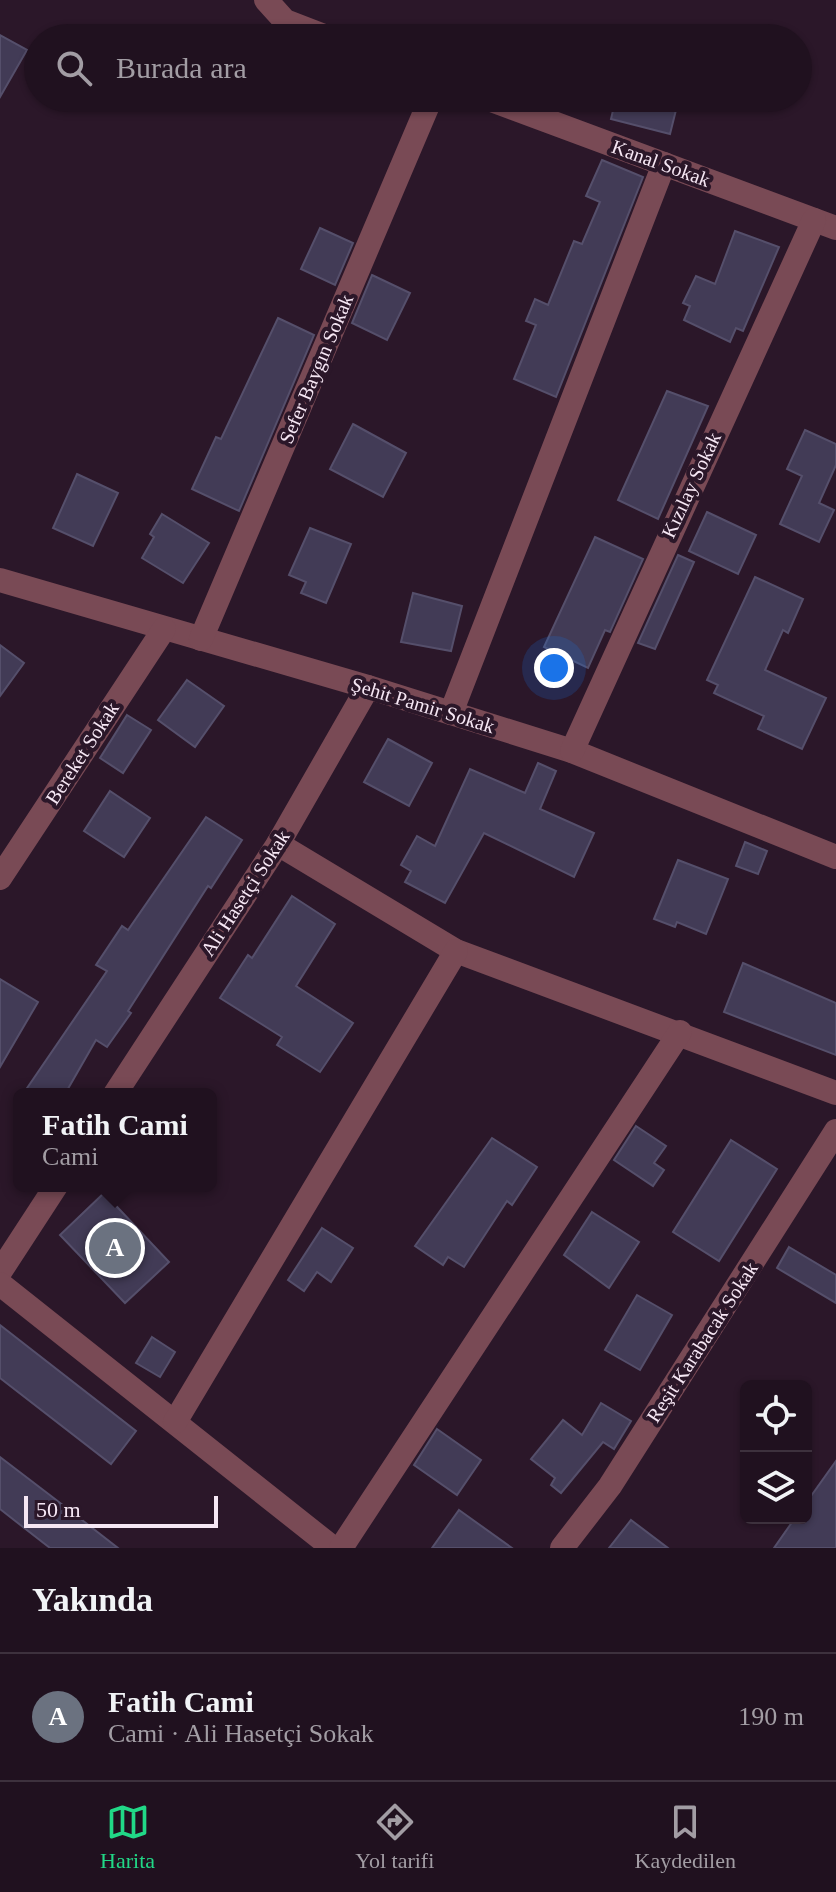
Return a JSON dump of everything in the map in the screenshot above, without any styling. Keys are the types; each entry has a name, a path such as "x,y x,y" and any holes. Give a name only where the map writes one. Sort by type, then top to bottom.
{"street":[{"path":"266,0 285,21 293,24"},
{"name":"Sefer Baygın Sokak","path":"201,639 425,112"},
{"name":"Kanal Sokak","path":"524,112 825,224"},
{"path":"451,713 664,164"},
{"name":"Kızılay Sokak","path":"572,751 825,224"},
{"name":"Şehit Pamir Sokak","path":"0,580 368,687 572,751 836,857"},
{"name":"Bereket Sokak","path":"0,878 164,629"},
{"name":"Ali Hasetçi Sokak","path":"119,1088 278,844 368,687"},
{"path":"278,844 456,951 680,1032 836,1093"},
{"path":"175,1422 456,951"},
{"path":"341,1548 680,1032"},
{"name":"Reşit Karabacak Sokak","path":"562,1548 610,1486 836,1131"},
{"path":"0,1272 52,1192"},
{"path":"0,1284 333,1548"}],"building":[{"path":"0,35 24,48 24,55 0,97"},
{"path":"613,112 676,112 670,134 611,119"},
{"path":"602,160 643,177 556,397 514,379 536,325 526,321 535,299 548,305 574,241 582,244 600,202 586,196"},
{"path":"320,228 353,243 335,285 301,269"},
{"path":"735,231 779,247 743,331 736,328 730,342 684,320 690,306 683,303 696,276 715,284"},
{"path":"372,275 410,293 387,340 352,323"},
{"path":"278,318 314,335 239,511 192,489 216,437 221,439"},
{"path":"667,391 708,406 658,519 618,500"},
{"path":"353,424 406,453 383,497 330,469"},
{"path":"805,430 836,444 836,465 819,503 834,510 819,542 780,524 802,476 787,469"},
{"path":"77,474 118,493 93,546 53,528"},
{"path":"707,512 756,535 738,574 689,551"},
{"path":"162,514 209,543 183,583 142,558 154,537 150,534"},
{"path":"310,528 351,544 326,603 301,593 306,582 289,575"},
{"path":"595,537 643,559 610,632 605,630 588,668 544,647"},
{"path":"678,555 694,562 655,649 638,643"},
{"path":"755,577 803,599 788,633 783,630 765,670 826,698 802,749 758,729 764,716 714,693 718,685 707,680"},
{"path":"413,593 462,606 451,651 401,642"},
{"path":"0,645 24,663 0,696"},
{"path":"187,680 224,706 195,747 158,720"},
{"path":"127,715 151,730 123,773 100,758"},
{"path":"388,739 432,763 409,806 364,782"},
{"path":"538,763 556,771 540,809 594,833 574,877 484,833 445,903 405,882 411,871 401,865 417,836 435,846 470,769 525,793"},
{"path":"110,791 150,818 124,857 84,831"},
{"path":"206,817 242,840 211,888 208,886 107,1047 96,1040 68,1088 27,1088 107,971 96,965 122,926 128,930"},
{"path":"745,842 767,851 758,874 736,866"},
{"path":"678,860 728,879 706,934 677,922 675,927 654,919"},
{"path":"292,896 335,924 296,986 353,1023 320,1072 277,1045 282,1037 220,998 248,955 252,958"},
{"path":"743,963 836,1003 836,1055 724,1012"},
{"path":"0,979 38,1002 0,1067"},
{"path":"636,1126 666,1146 654,1163 664,1170 653,1186 614,1160"},
{"path":"492,1138 537,1167 512,1205 507,1201 464,1267 448,1257 443,1265 415,1246"},
{"path":"731,1140 777,1169 719,1261 673,1232"},
{"path":"104,1193 169,1262 125,1303 60,1235"},
{"path":"592,1212 639,1242 609,1288 564,1255"},
{"path":"322,1228 353,1248 331,1282 317,1272 304,1291 288,1280"},
{"path":"789,1247 836,1275 836,1303 777,1268"},
{"path":"637,1295 672,1315 640,1370 605,1350"},
{"path":"0,1325 136,1431 111,1464 0,1378"},
{"path":"152,1337 175,1352 160,1377 136,1363"},
{"path":"601,1403 631,1421 614,1449 603,1442 561,1493 551,1485 555,1478 531,1459 563,1420 582,1435"},
{"path":"437,1429 481,1460 457,1495 414,1465"},
{"path":"0,1457 118,1548 50,1548 0,1509"},
{"path":"836,1461 836,1548 774,1548 791,1524 812,1524 812,1495"},
{"path":"459,1510 512,1548 432,1548"},
{"path":"631,1520 668,1548 609,1548"}],"place":[{"name":"Fatih Cami","path":"115,1248"}]}
